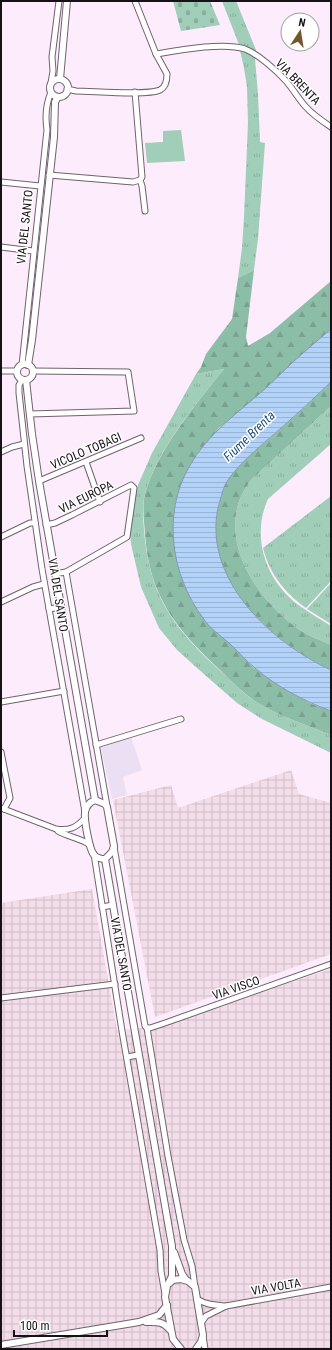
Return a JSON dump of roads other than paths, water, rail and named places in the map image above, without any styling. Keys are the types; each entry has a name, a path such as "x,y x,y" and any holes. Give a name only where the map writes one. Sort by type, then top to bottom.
{"street":[{"path":"58,97 51,92 50,88 53,71 52,57 59,1"},
{"path":"60,80 67,1"},
{"path":"67,90 135,92 160,90 164,86 167,74 156,54 135,1"},
{"path":"56,29 64,35"},
{"name":"VIA BRENTA","path":"156,54 219,47 246,50 255,54 280,75 305,106 331,127"},
{"path":"1,371 17,371 25,365 32,340 54,137 55,102 58,97 65,94 67,90 67,85 64,81 55,80 51,83"},
{"name":"VIA DEL SANTO","path":"25,365 33,251 47,130 46,118 48,98 51,92"},
{"path":"135,92 142,177 140,180 145,211"},
{"path":"49,175 133,182 140,180"},
{"path":"1,182 40,186"},
{"path":"1,247 33,251"},
{"path":"17,371 19,378 24,380 31,378 33,372 32,368 25,365"},
{"path":"30,413 134,411 128,372 33,372"},
{"path":"24,380 54,574 95,800"},
{"name":"VIA DEL SANTO","path":"24,380 19,385 19,398 44,584 90,844 94,854 114,984 160,1250 160,1261 166,1296"},
{"name":"VICOLO TOBAGI","path":"39,481 141,438"},
{"path":"1,452 24,444"},
{"path":"86,462 100,502"},
{"name":"VIA EUROPA","path":"46,525 55,523 132,485 134,488 127,537 66,572"},
{"path":"1,537 30,523 35,523"},
{"path":"54,574 66,572"},
{"name":"VIA DEL SANTO","path":"66,572 145,1026 147,1028 168,1156 184,1240 192,1266 195,1287"},
{"path":"1,602 33,587 44,584"},
{"path":"48,609 61,607"},
{"path":"68,649 79,648"},
{"path":"1,702 64,691"},
{"path":"96,745 181,719"},
{"path":"1,752 10,798 2,809 56,829 64,834 86,841 90,844"},
{"path":"95,800 105,804 108,807"},
{"path":"56,829 68,830 75,828 85,815 89,805 95,800"},
{"path":"105,859 112,852 114,846"},
{"path":"94,854 100,859 105,859"},
{"path":"105,859 172,1246 173,1269 170,1283 166,1289 171,1332 176,1346 181,1349"},
{"path":"102,907 113,905"},
{"name":"VIA VISCO","path":"147,1028 172,1021 331,964"},
{"path":"1,998 114,984"},
{"path":"127,1057 138,1055"},
{"path":"172,1246 182,1274 186,1280 195,1287 205,1349"},
{"path":"170,1283 173,1280 186,1280"},
{"name":"VIA VOLTA","path":"226,1306 331,1287"},
{"path":"197,1299 203,1303 211,1305 226,1306"},
{"path":"139,1322 159,1315 167,1305"},
{"path":"201,1323 206,1316 226,1306"},
{"path":"1,1345 139,1322 160,1322 165,1324 171,1332"},
{"path":"196,1349 201,1342 203,1335"}],"water":[{"name":"Fiume Brenta","path":"331,329 331,382 255,450 230,477 225,485 218,508 216,535 221,560 232,584 247,606 265,626 286,643 331,670 331,711 301,698 263,675 205,622 192,601 177,564 173,524 175,504 181,485 196,455 224,424"}]}
